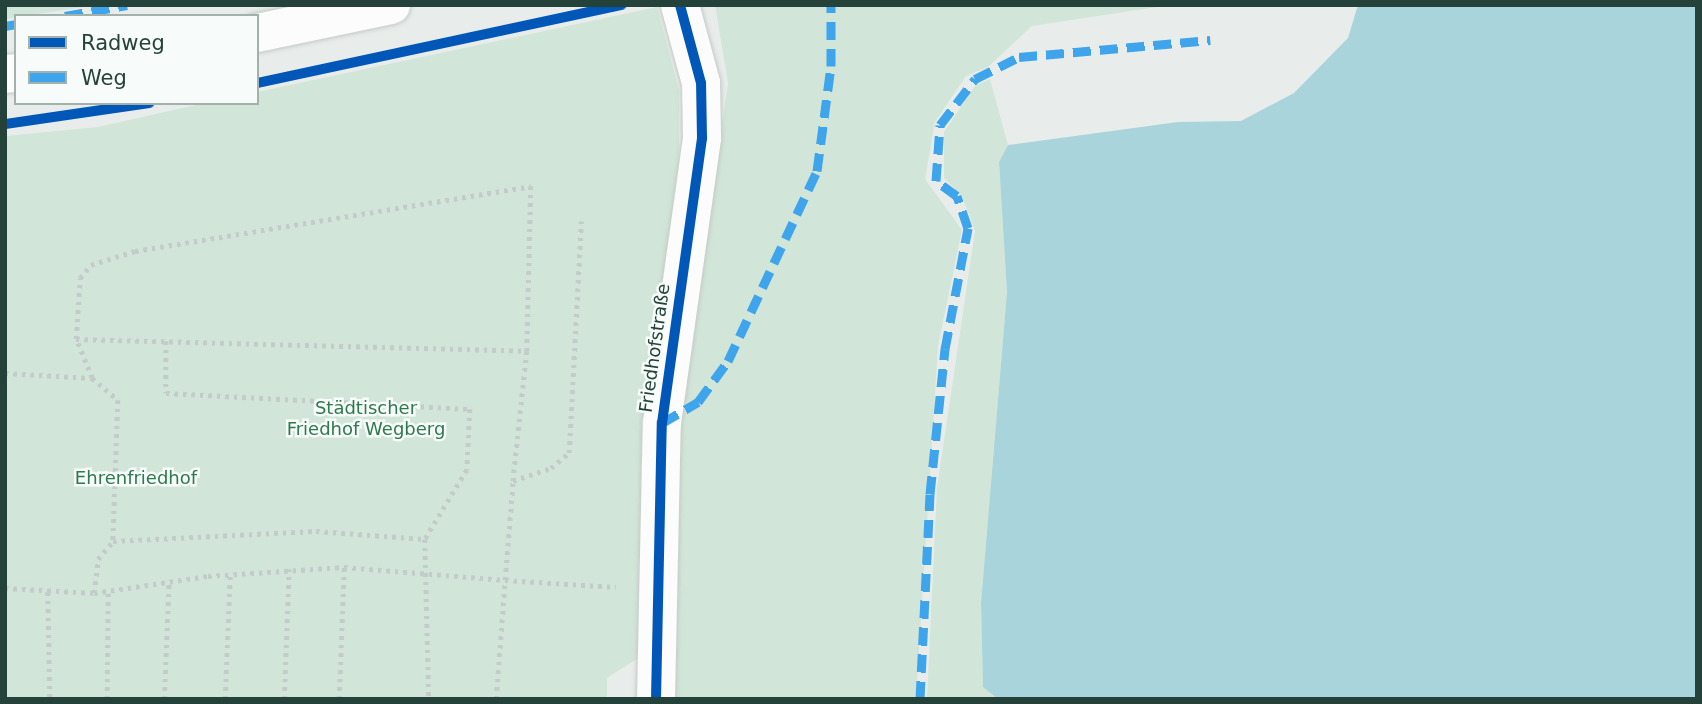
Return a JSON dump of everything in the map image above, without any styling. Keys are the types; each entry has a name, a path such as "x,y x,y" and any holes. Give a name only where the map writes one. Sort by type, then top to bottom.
{"street":[{"path":"259,33 391,5"},
{"name":"Friedhofstraße","path":"656,699 655,589 662,423 701,159 701,83 680,5"}],"path":[{"path":"94,593 98,559 113,541 118,400 92,378 76,339 80,278 91,265 135,251 531,186 527,351 513,481 496,699"},
{"path":"513,481 551,468 569,453 581,221"},
{"path":"76,339 527,351"},
{"path":"166,341 166,393 470,409 467,470 425,539 429,699"},
{"path":"5,373 92,378"},
{"path":"113,541 316,531 425,539"},
{"path":"5,588 94,593 230,574 344,567 426,575 655,589"},
{"path":"339,699 344,567"},
{"path":"284,699 289,569"},
{"path":"225,699 230,574"},
{"path":"164,699 169,582"},
{"path":"107,699 108,590"},
{"path":"48,592 50,699"}],"green space":[{"path":"5,5 96,5 38,14 14,14 14,18 5,19"},
{"path":"715,5 1170,5 1032,26 988,67 966,76 935,122 925,179 962,230 938,346 916,699 673,699 674,459 728,83"},
{"name":"Städtischer Friedhof Wegberg","path":"657,7 679,91 679,180 647,389 643,655 607,678 607,699 5,699 5,136 98,127 196,105 259,105 259,92"},
{"path":"990,79 1008,145 999,162 1007,292 981,603 983,686 998,699 927,699 937,488 975,231 962,196 944,178 944,132 975,86"}],"water":[{"path":"1358,5 1697,5 1697,699 998,699 983,687 981,603 1007,292 999,162 1008,145 1178,122 1241,121 1294,93 1348,38"}],"marked path":[{"path":"76,14 127,5"},
{"path":"662,423 698,402 728,361 817,171 831,66 831,5"},
{"path":"5,26 14,24"},
{"path":"920,699 930,494 945,349 968,228 957,196 936,181 940,125 975,79 1019,57 1210,40"}],"cycle path":[{"path":"259,83 622,5"},
{"path":"656,699 662,423 702,138 701,83 680,5"},
{"path":"5,124 135,105"}],"park label":[{"name":"Ehrenfriedhof","path":"136,478"}]}
